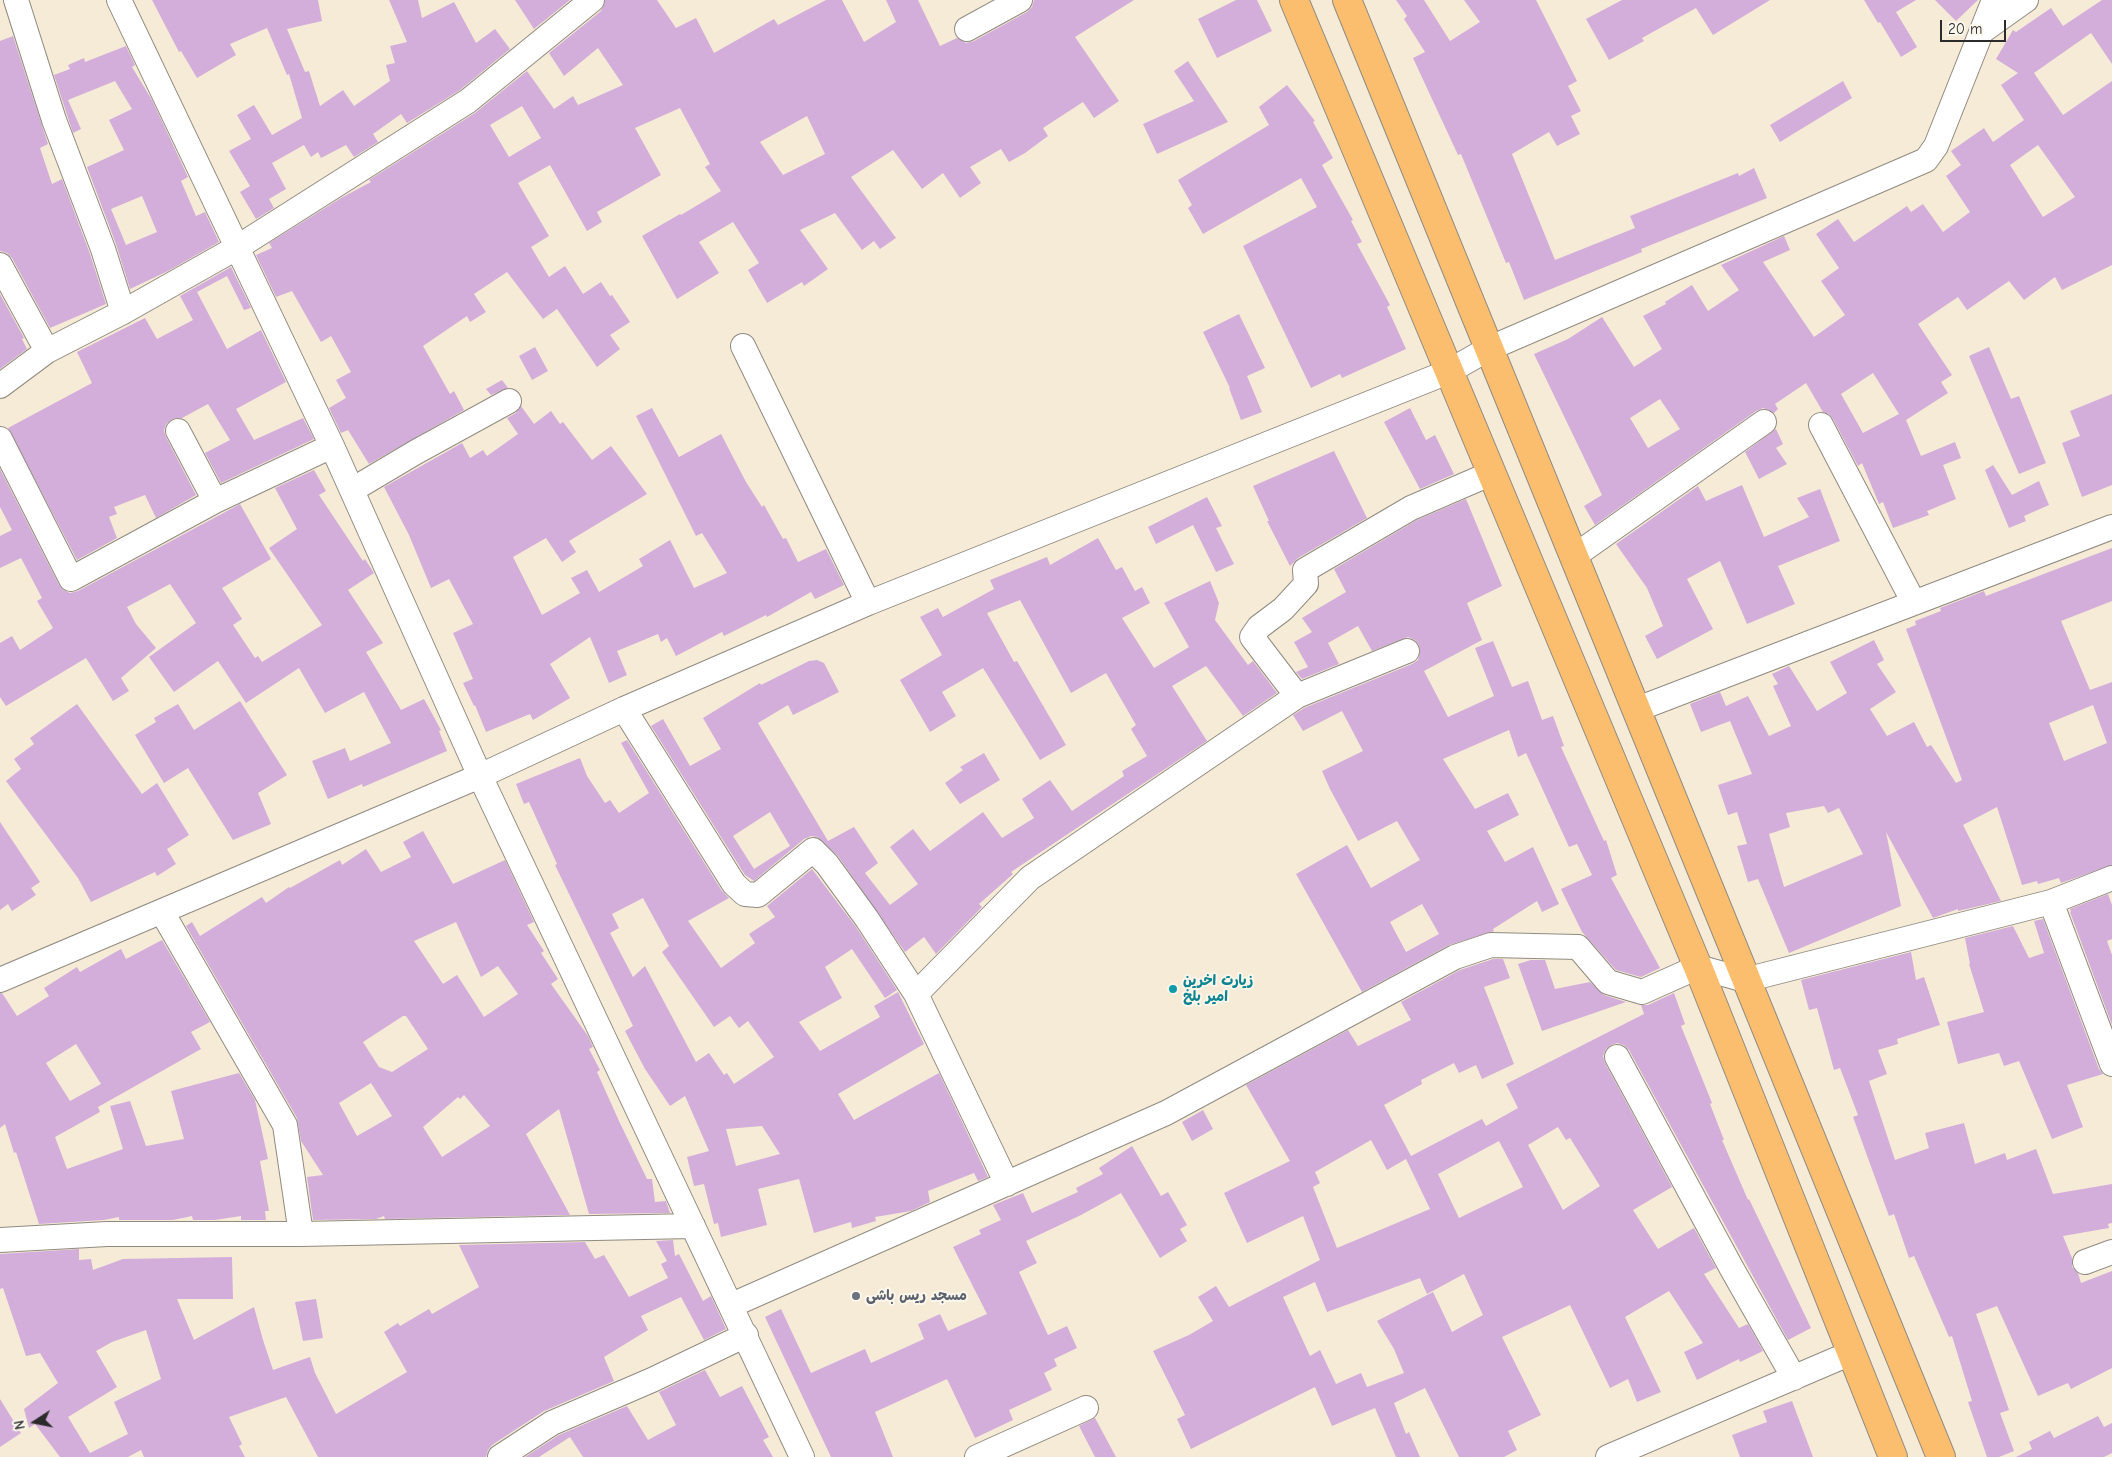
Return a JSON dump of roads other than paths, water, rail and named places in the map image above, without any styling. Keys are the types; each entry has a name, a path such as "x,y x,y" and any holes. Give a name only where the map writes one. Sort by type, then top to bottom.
{"highway":[{"path":"1294,0 1698,967 1893,1457"},
{"path":"1347,0 1488,350 1745,980 1830,1181 1941,1457"}],"street":[{"path":"16,0 54,120 103,249 123,312"},
{"path":"119,0 332,446 480,776 732,1305 802,1457"},
{"path":"0,386 47,351 123,312 238,247 468,101 592,0"},
{"path":"967,29 1020,0"},
{"path":"0,980 480,776 624,709 868,603 1448,372 1488,350 1926,160 1936,146 1994,0"},
{"path":"1981,32 2026,0"},
{"path":"0,265 47,351"},
{"path":"743,346 868,603"},
{"path":"352,490 509,401"},
{"path":"1573,557 1764,422"},
{"path":"1821,425 1914,603"},
{"path":"178,431 215,501"},
{"path":"0,439 70,579 215,501 332,446"},
{"path":"1297,696 1252,636 1259,627 1282,609 1306,584 1305,570 1411,508 1492,472"},
{"path":"1635,710 2112,527"},
{"path":"916,994 1030,878 1297,696 1407,651"},
{"path":"624,709 734,884 745,894 758,895 813,850 827,864 868,919 916,994 1007,1184"},
{"path":"732,1305 1166,1113 1454,957 1491,945 1578,947 1608,982 1642,992 1698,967 1745,980 2051,902 2112,878"},
{"path":"2051,902 2112,1064"},
{"path":"162,912 285,1126 301,1234"},
{"path":"1617,1057 1732,1269 1794,1378"},
{"path":"0,1240 107,1234 301,1234 693,1226"},
{"path":"2085,1262 2112,1252"},
{"path":"500,1457 552,1424 652,1380 746,1335"},
{"path":"1608,1457 1852,1353"},
{"path":"978,1457 1086,1408"}],"place":[{"name":"زیارت اخرین امیر بلخ","path":"1173,989"},
{"name":"مسجد ریس باشی","path":"856,1296"}]}
